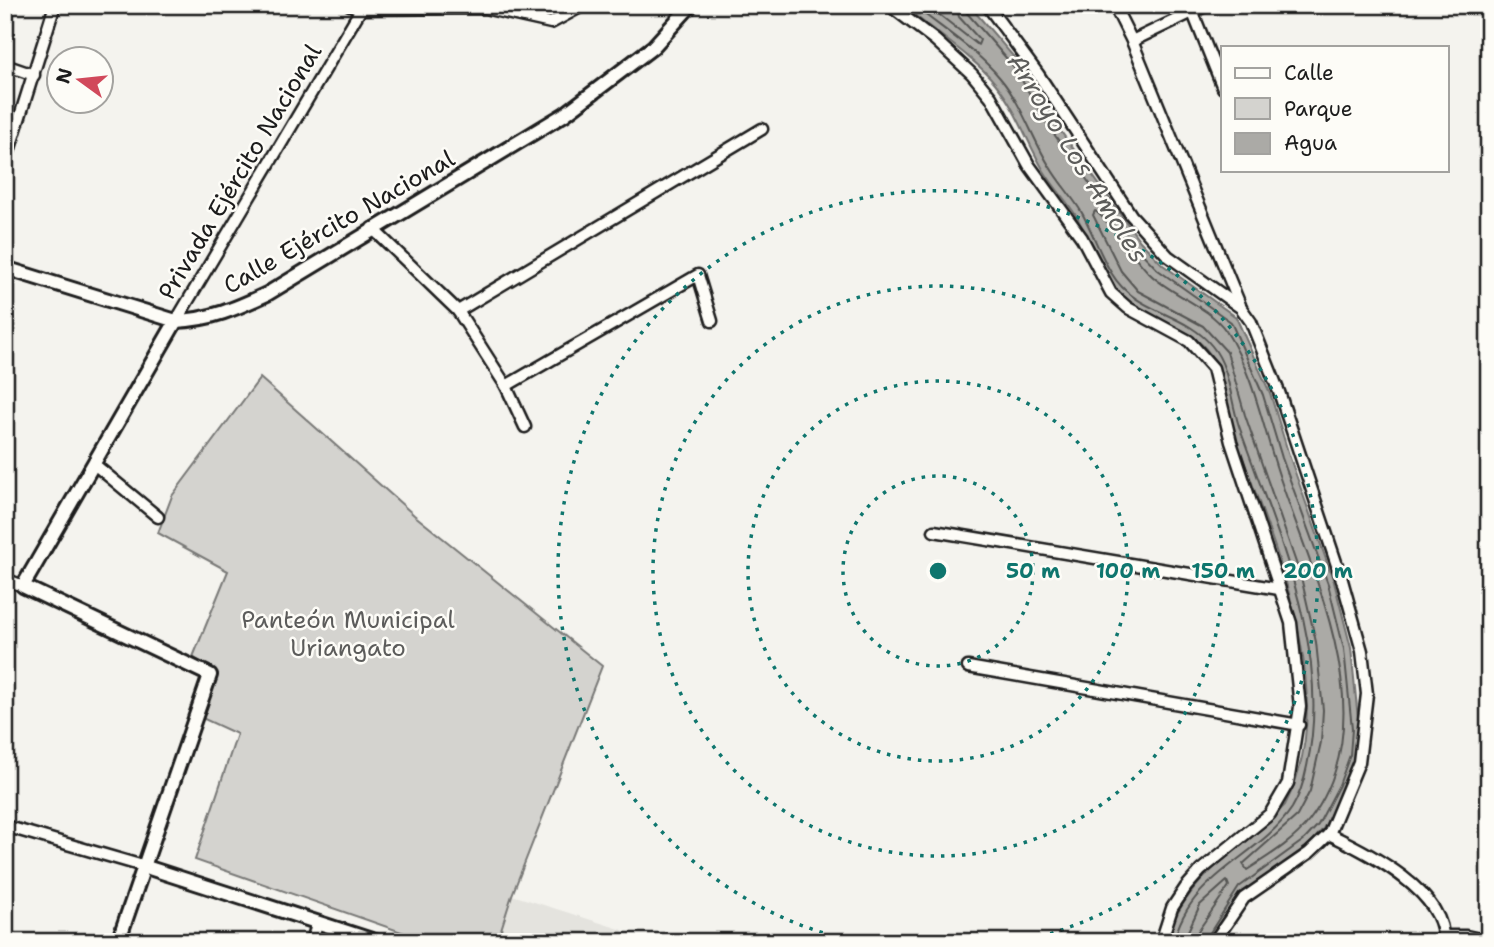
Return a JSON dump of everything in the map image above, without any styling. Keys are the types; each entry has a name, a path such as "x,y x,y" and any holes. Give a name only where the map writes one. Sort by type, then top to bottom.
{"street":[{"path":"5,164 55,5"},
{"path":"350,5 361,9 484,8 551,23 584,5"},
{"name":"Calle Ejército Nacional","path":"176,321 203,320 236,309 267,294 372,228 565,114 653,47 691,5"},
{"path":"889,5 935,40 972,74 991,97 1029,165 1082,238 1111,293 1128,308 1189,341 1208,360 1291,623 1296,656 1299,725 1288,783 1270,814 1202,870 1186,887 1172,908 1160,942"},
{"path":"987,5 1038,74 1131,215 1168,256 1241,308"},
{"path":"1114,5 1132,41 1241,308 1259,340 1342,580 1365,672 1366,719 1359,762 1329,834 1310,853 1244,898 1213,942"},
{"path":"1132,41 1207,5"},
{"name":"Privada Ejército Nacional","path":"176,321 361,9"},
{"path":"1193,13 1221,83"},
{"path":"5,65 34,75"},
{"path":"458,312 762,129"},
{"path":"372,228 458,312 506,386 525,426"},
{"path":"5,268 176,321 23,586"},
{"path":"506,386 698,275 712,321"},
{"path":"94,464 158,517"},
{"path":"934,531 1279,589"},
{"path":"5,579 210,676 118,942"},
{"path":"968,667 1299,725"},
{"path":"5,826 143,866 378,942"},
{"path":"1329,834 1360,849 1411,884 1436,907 1443,939 1465,936 1489,941"},
{"path":"312,942 317,923"}],"shaded area":[{"path":"512,895 623,930 619,942 497,942"}],"green space":[{"name":"Panteón Municipal Uriangato","path":"260,378 414,515 602,666 512,895 497,942 430,942 195,860 237,734 202,718 218,674 193,657 228,571 158,533 172,496"}],"water":[{"name":"Arroyo Los Amoles","path":"902,5 969,5 1019,63 1057,126 1140,241 1163,265 1236,317 1270,393 1334,582 1351,648 1359,729 1357,756 1345,788 1323,829 1310,844 1244,891 1210,942 1167,942 1174,920 1199,883 1285,805 1301,762 1307,715 1304,667 1296,618 1266,522 1234,434 1221,378 1206,349 1195,339 1183,330 1142,310 1118,292 1103,272 1075,214 1044,171 1003,93 986,73"}]}
